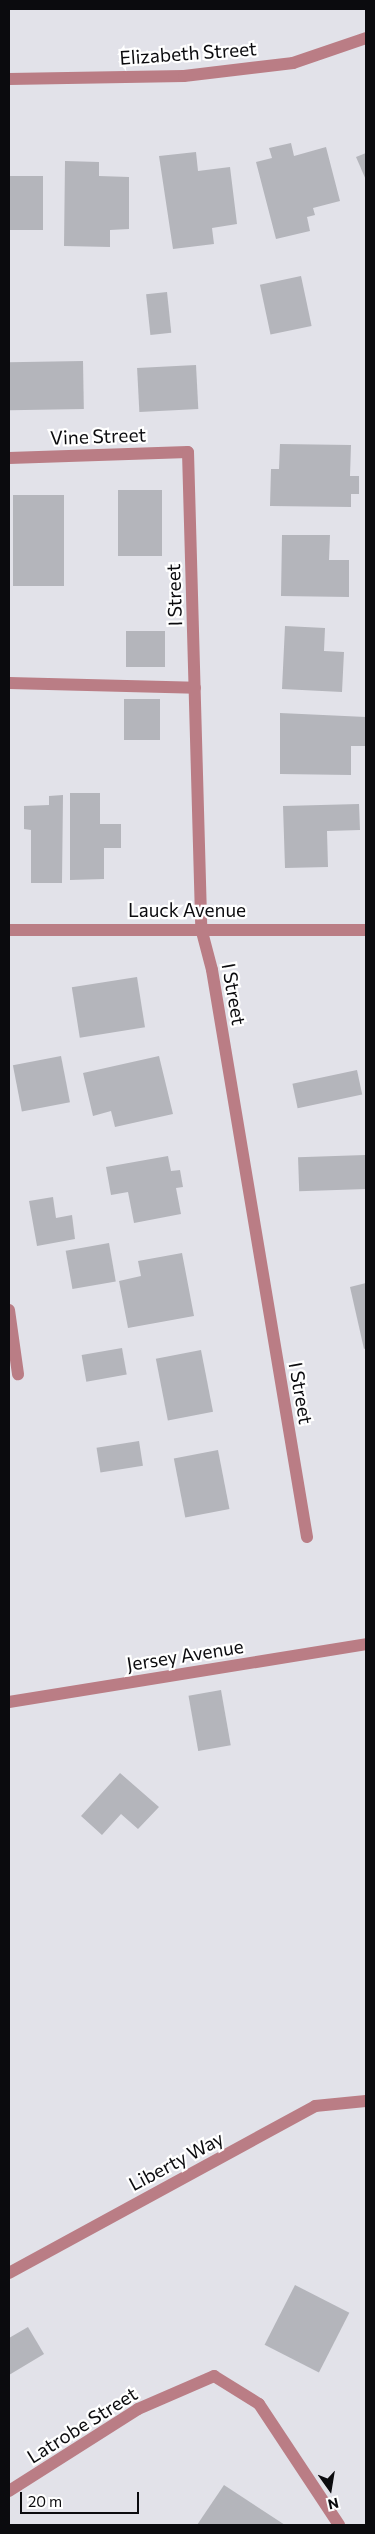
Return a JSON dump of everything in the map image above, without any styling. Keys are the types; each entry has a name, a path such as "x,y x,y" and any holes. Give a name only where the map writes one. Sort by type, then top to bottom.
{"street":[{"name":"Elizabeth Street","path":"9,80 184,76 293,63 366,38"},
{"name":"Vine Street","path":"9,458 188,452"},
{"name":"I Street","path":"188,452 201,928 212,970 307,1537"},
{"path":"9,683 195,688"},
{"name":"Lauck Avenue","path":"9,930 201,928 366,930"},
{"path":"9,1310 18,1374"},
{"name":"Jersey Avenue","path":"9,1702 366,1644"},
{"name":"Liberty Way","path":"9,2272 315,2106 366,2101"},
{"name":"Latrobe Street","path":"9,2491 138,2408 214,2376 259,2404 339,2525"}],"building":[{"path":"291,143 294,156 326,147 340,201 313,208 315,215 307,217 310,231 276,239 256,162 272,158 269,148"},
{"path":"196,152 198,171 230,167 237,224 212,228 214,244 173,249 159,156"},
{"path":"366,153 366,180 356,157"},
{"path":"65,161 99,162 99,176 129,177 129,229 110,230 110,247 64,246"},
{"path":"9,176 43,176 43,230 9,230"},
{"path":"301,276 312,326 271,335 260,285"},
{"path":"167,292 171,333 150,335 146,294"},
{"path":"83,361 84,409 10,410 9,362"},
{"path":"196,365 198,409 139,412 137,368"},
{"path":"280,444 351,445 350,476 359,476 359,494 351,494 351,507 270,506 271,469 279,469"},
{"path":"118,490 162,490 162,556 118,556"},
{"path":"13,495 64,495 64,586 13,586"},
{"path":"282,535 330,535 329,560 349,560 349,597 281,596"},
{"path":"285,626 325,628 324,651 344,652 342,692 282,689"},
{"path":"126,631 165,631 165,667 126,667"},
{"path":"124,699 160,699 160,740 124,740"},
{"path":"280,713 366,717 366,746 351,746 351,775 280,774"},
{"path":"70,793 100,793 100,824 121,824 121,848 104,848 104,879 70,880"},
{"path":"63,795 62,883 31,883 31,830 24,829 24,806 49,805 49,796"},
{"path":"359,804 360,830 327,831 328,867 285,868 283,806"},
{"path":"137,977 145,1027 80,1038 72,987"},
{"path":"61,1056 70,1102 22,1111 13,1065"},
{"path":"159,1056 173,1114 115,1127 111,1111 93,1116 83,1073"},
{"path":"357,1070 362,1094 298,1108 292,1084"},
{"path":"365,1155 366,1189 299,1191 298,1157"},
{"path":"168,1156 171,1171 180,1170 183,1187 176,1188 181,1214 134,1223 128,1192 111,1195 106,1167"},
{"path":"53,1197 56,1218 72,1215 75,1239 37,1246 29,1201"},
{"path":"109,1243 116,1281 72,1289 66,1251"},
{"path":"182,1253 194,1316 128,1328 119,1281 141,1276 138,1261"},
{"path":"366,1283 366,1348 364,1349 350,1287"},
{"path":"122,1348 127,1375 86,1382 82,1355"},
{"path":"201,1350 213,1412 168,1421 156,1359"},
{"path":"139,1441 143,1466 100,1472 97,1448"},
{"path":"218,1450 229,1509 185,1517 174,1459"},
{"path":"221,1690 231,1745 198,1751 189,1696"},
{"path":"120,1773 159,1807 138,1829 121,1814 102,1835 81,1816"},
{"path":"295,2285 349,2313 319,2372 265,2345"},
{"path":"28,2327 44,2354 9,2375 9,2338"},
{"path":"224,2485 285,2525 197,2525"}]}
